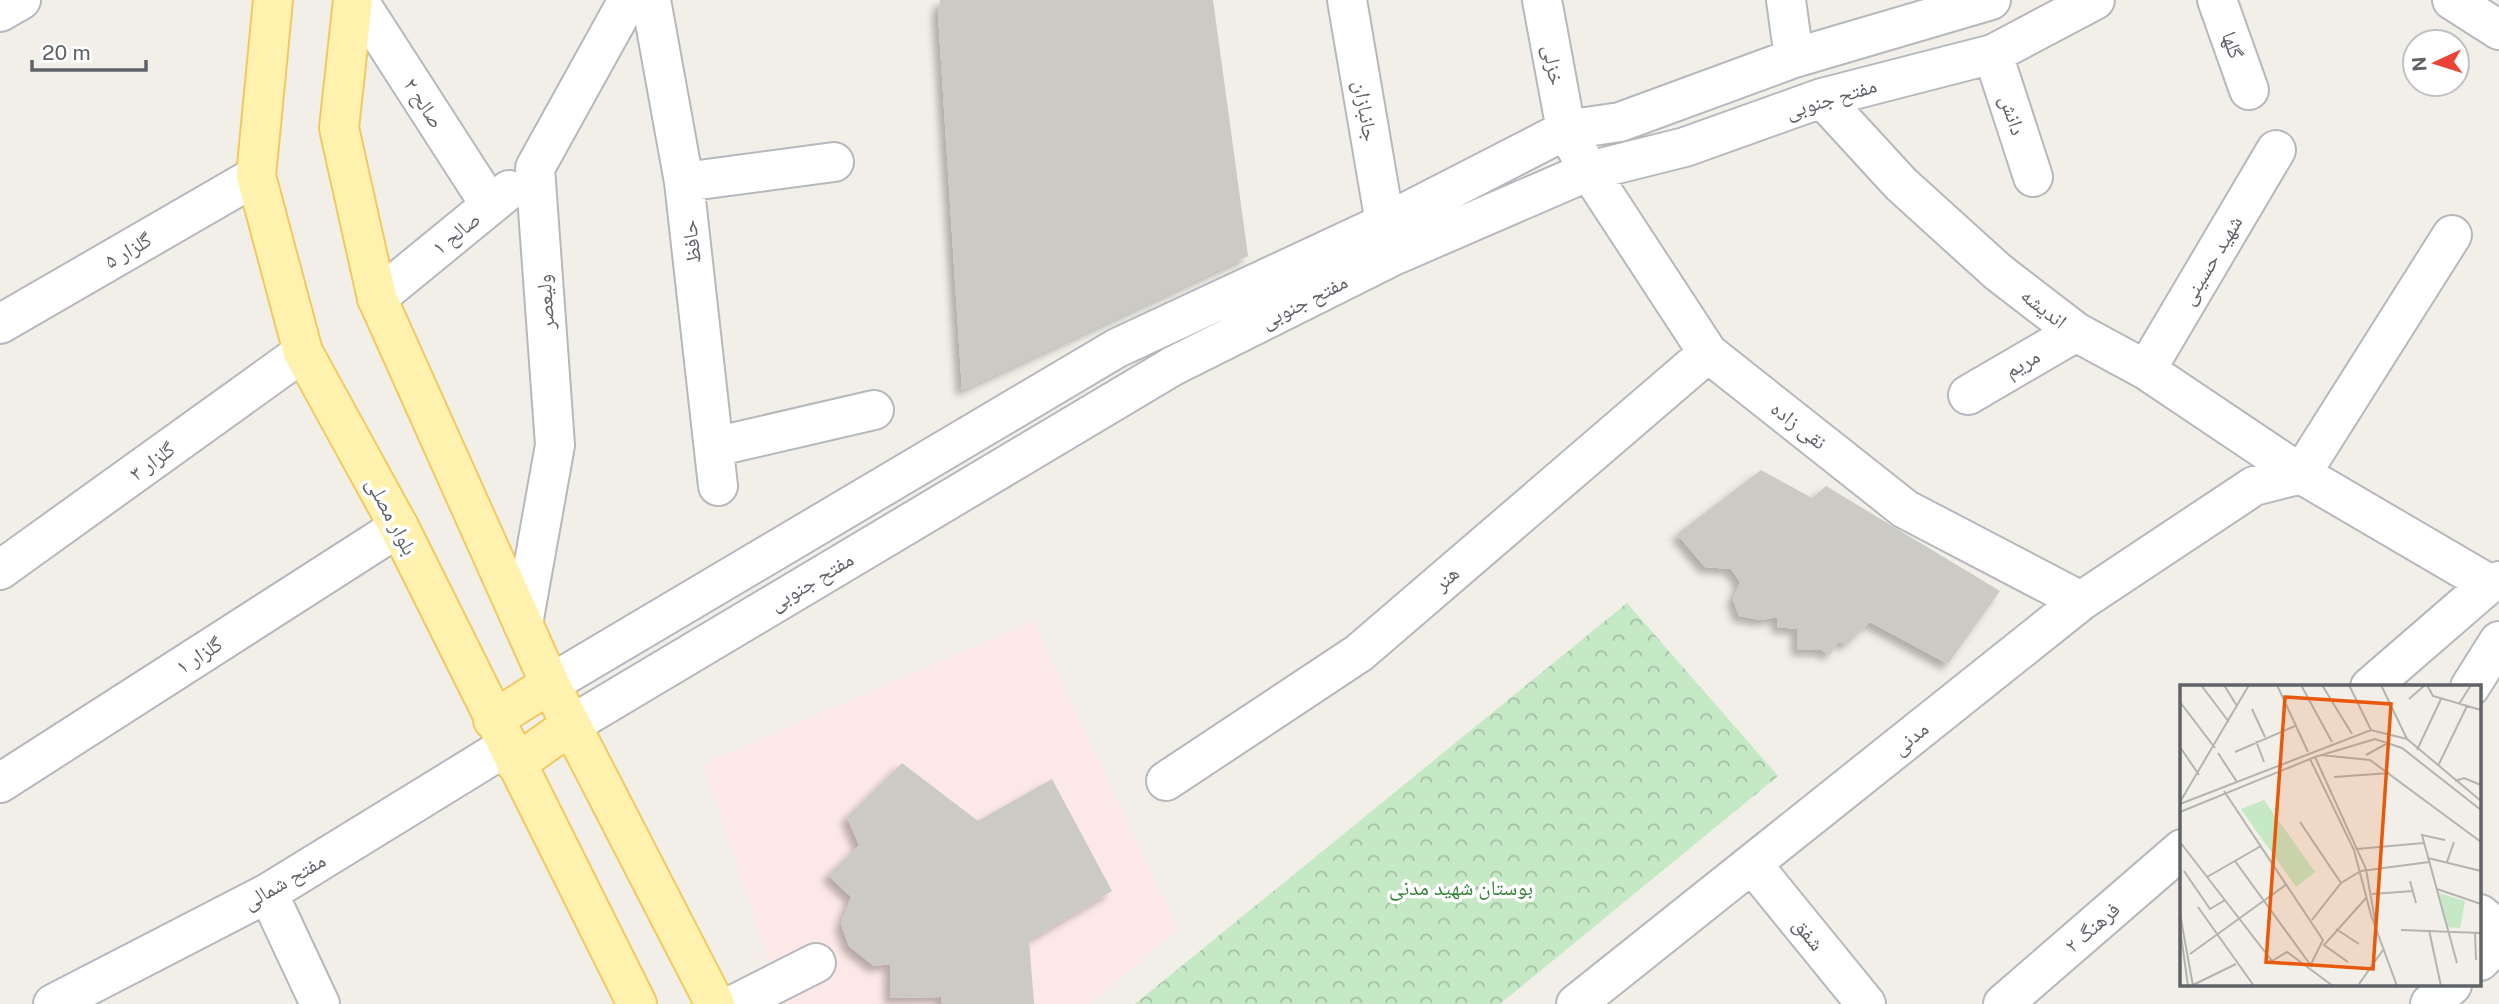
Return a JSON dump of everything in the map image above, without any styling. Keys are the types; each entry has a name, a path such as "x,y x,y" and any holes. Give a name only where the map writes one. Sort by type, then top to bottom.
{"main road":[{"name":"بلوار مصلی","path":"273,0 256,176 303,352 399,527 637,1004"},
{"path":"353,0 339,128 377,298 550,684 715,1004"},
{"path":"505,743 550,684"},
{"path":"505,743 571,725"}],"street":[{"path":"0,12 21,0"},
{"name":"صالح ۲","path":"358,0 490,205"},
{"path":"535,168 628,0"},
{"name":"حافظ","path":"651,0 684,182 718,486"},
{"name":"جانبازان","path":"1347,0 1385,223"},
{"name":"خزلی","path":"1542,0 1566,130 1589,171"},
{"path":"1786,0 1794,58"},
{"name":"مفتح جنوبی","path":"550,684 1117,348 1385,223 1566,130 1620,121 1794,58 1991,0"},
{"name":"مفتح جنوبی","path":"571,725 1173,366 1392,256 1589,171 1685,147 1822,98 1993,54 2091,0"},
{"name":"گلها","path":"2217,0 2249,90"},
{"path":"2452,0 2499,30"},
{"name":"دانش","path":"1993,54 2033,177"},
{"name":"اندیشه","path":"1822,98 1901,184 1998,272 2076,332 2146,370 2301,474 2494,583"},
{"name":"شهید حسینی","path":"2146,370 2276,150"},
{"path":"684,182 834,162"},
{"name":"صالح ۱","path":"377,298 535,168"},
{"name":"ولیعصر","path":"523,625 555,445 535,168"},
{"name":"نقی زاده","path":"1589,171 1708,353 1905,509 2081,601"},
{"name":"گلزار ۵","path":"0,324 256,176"},
{"path":"2301,474 2452,235"},
{"name":"مریم","path":"1968,395 2076,332"},
{"path":"1154,333 1173,366"},
{"name":"گلزار ۳","path":"0,570 303,352"},
{"name":"هنر","path":"1166,781 1359,653 1708,353"},
{"path":"714,447 874,411"},
{"name":"مدنی","path":"1576,1004 2081,601 2254,485 2301,474"},
{"name":"گلزار ۱","path":"0,783 399,527"},
{"path":"2372,685 2494,583"},
{"path":"2471,685 2499,641"},
{"name":"مفتح شمالی","path":"53,1004 268,893 505,743"},
{"name":"فرهنگ ۲","path":"2003,1004 2180,851"},
{"name":"شفق","path":"1752,864 1866,1004"},
{"path":"268,893 320,1004"},
{"path":"736,1004 816,962"},
{"path":"2430,1004 2451,986"}],"shaded area":[{"path":"1033,621 1178,930 1090,1004 787,1004 776,984 703,764"}],"green space":[{"name":"بوستان شهید مدنی","path":"1627,603 1778,776 1500,1004 1135,1004"}],"building":[{"path":"940,0 1213,0 1248,256 962,390 938,14"},
{"path":"1761,470 1812,498 1826,486 2000,591 1948,664 1870,622 1847,644 1838,642 1830,655 1821,650 1797,650 1797,629 1777,627 1777,617 1761,620 1739,616 1733,599 1740,582 1731,569 1705,567 1677,534"},
{"path":"902,763 978,821 1052,779 1112,891 1029,940 1034,1004 942,1004 941,997 890,998 890,964 874,966 849,946 841,924 851,897 828,875 859,845 847,817"}]}
